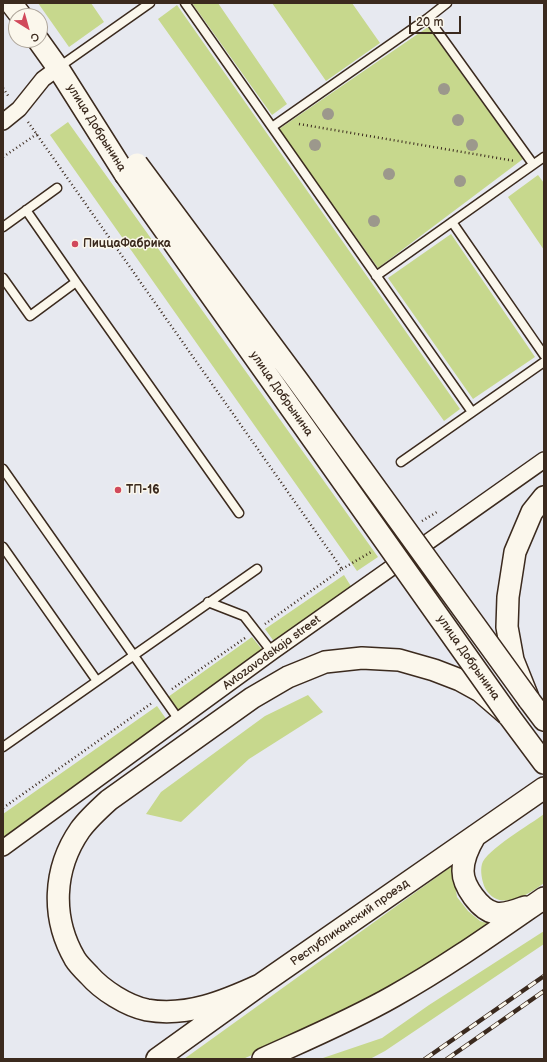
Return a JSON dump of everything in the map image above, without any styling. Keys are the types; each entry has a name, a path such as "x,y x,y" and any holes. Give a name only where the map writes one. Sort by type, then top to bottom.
{"main road":[{"name":"улица Добрынина","path":"44,48 131,169 510,716"},
{"name":"улица Добрынина","path":"131,169 303,388 529,700"},
{"path":"544,497 532,512 515,552 508,597 507,627 513,660 529,700 544,720"},
{"path":"260,985 231,998 207,1006 173,1012 146,1010 118,999 96,983 75,959 62,931 57,905 59,878 68,851 80,830 94,813 109,800 252,698 288,677 325,662 362,658 399,660 460,680 480,691 510,716 544,763"},
{"name":"Республиканский проезд","path":"157,1059 260,985 544,788"},
{"path":"476,836 467,850 463,871 469,890 478,903 495,913 514,911 542,899"},
{"path":"262,1059 351,1019 394,996 476,945 542,899"}],"street":[{"path":"3,122 19,109 40,82 58,68"},
{"name":"Avtozavodskaja street","path":"3,848 272,652 544,460"}],"lane":[{"path":"58,68 150,3"},
{"path":"185,3 472,412"},
{"path":"272,127 428,18 447,3"},
{"path":"428,18 533,164"},
{"path":"376,276 533,164 543,159"},
{"path":"3,227 57,188"},
{"path":"26,210 239,514"},
{"path":"452,222 544,355"},
{"path":"3,278 30,316 76,282"},
{"path":"401,462 544,362"},
{"path":"3,469 179,720"},
{"path":"3,547 97,681"},
{"path":"3,747 257,569"},
{"path":"208,602 244,616 272,652"}],"path":[{"path":"282,121 533,164"},
{"path":"3,158 37,134 342,569 3,808"}],"green space":[{"path":"38,3 91,3 104,22 69,47 48,17 48,8 42,8"},
{"path":"192,3 218,3 287,104 272,115"},
{"path":"272,3 352,3 380,43 326,81"},
{"path":"177,5 460,409 444,421 158,19"},
{"path":"428,27 523,159 378,268 279,129"},
{"path":"68,122 378,557 357,571 50,135"},
{"path":"538,175 544,183 544,250 508,197"},
{"path":"451,234 535,357 473,399 388,278"},
{"path":"344,575 352,588 275,643 265,629"},
{"path":"252,637 264,652 181,713 168,697"},
{"path":"308,695 323,712 249,759 181,822 146,814 161,792 265,716"},
{"path":"157,706 169,723 3,842 3,814"},
{"path":"544,814 544,883 522,896 506,901 491,895 485,888 482,876 481,867 485,858 500,845"},
{"path":"452,866 457,897 468,911 480,921 493,925 351,1011 243,1059 184,1059"},
{"path":"544,931 544,944 385,1051 370,1059 320,1059 382,1038 429,1005"}],"railway":[{"path":"425,1059 544,976"},
{"path":"447,1059 544,991"}],"place":[{"name":"ПиццаФабрика","path":"75,244"},
{"name":"ТП-16","path":"118,490"}]}
